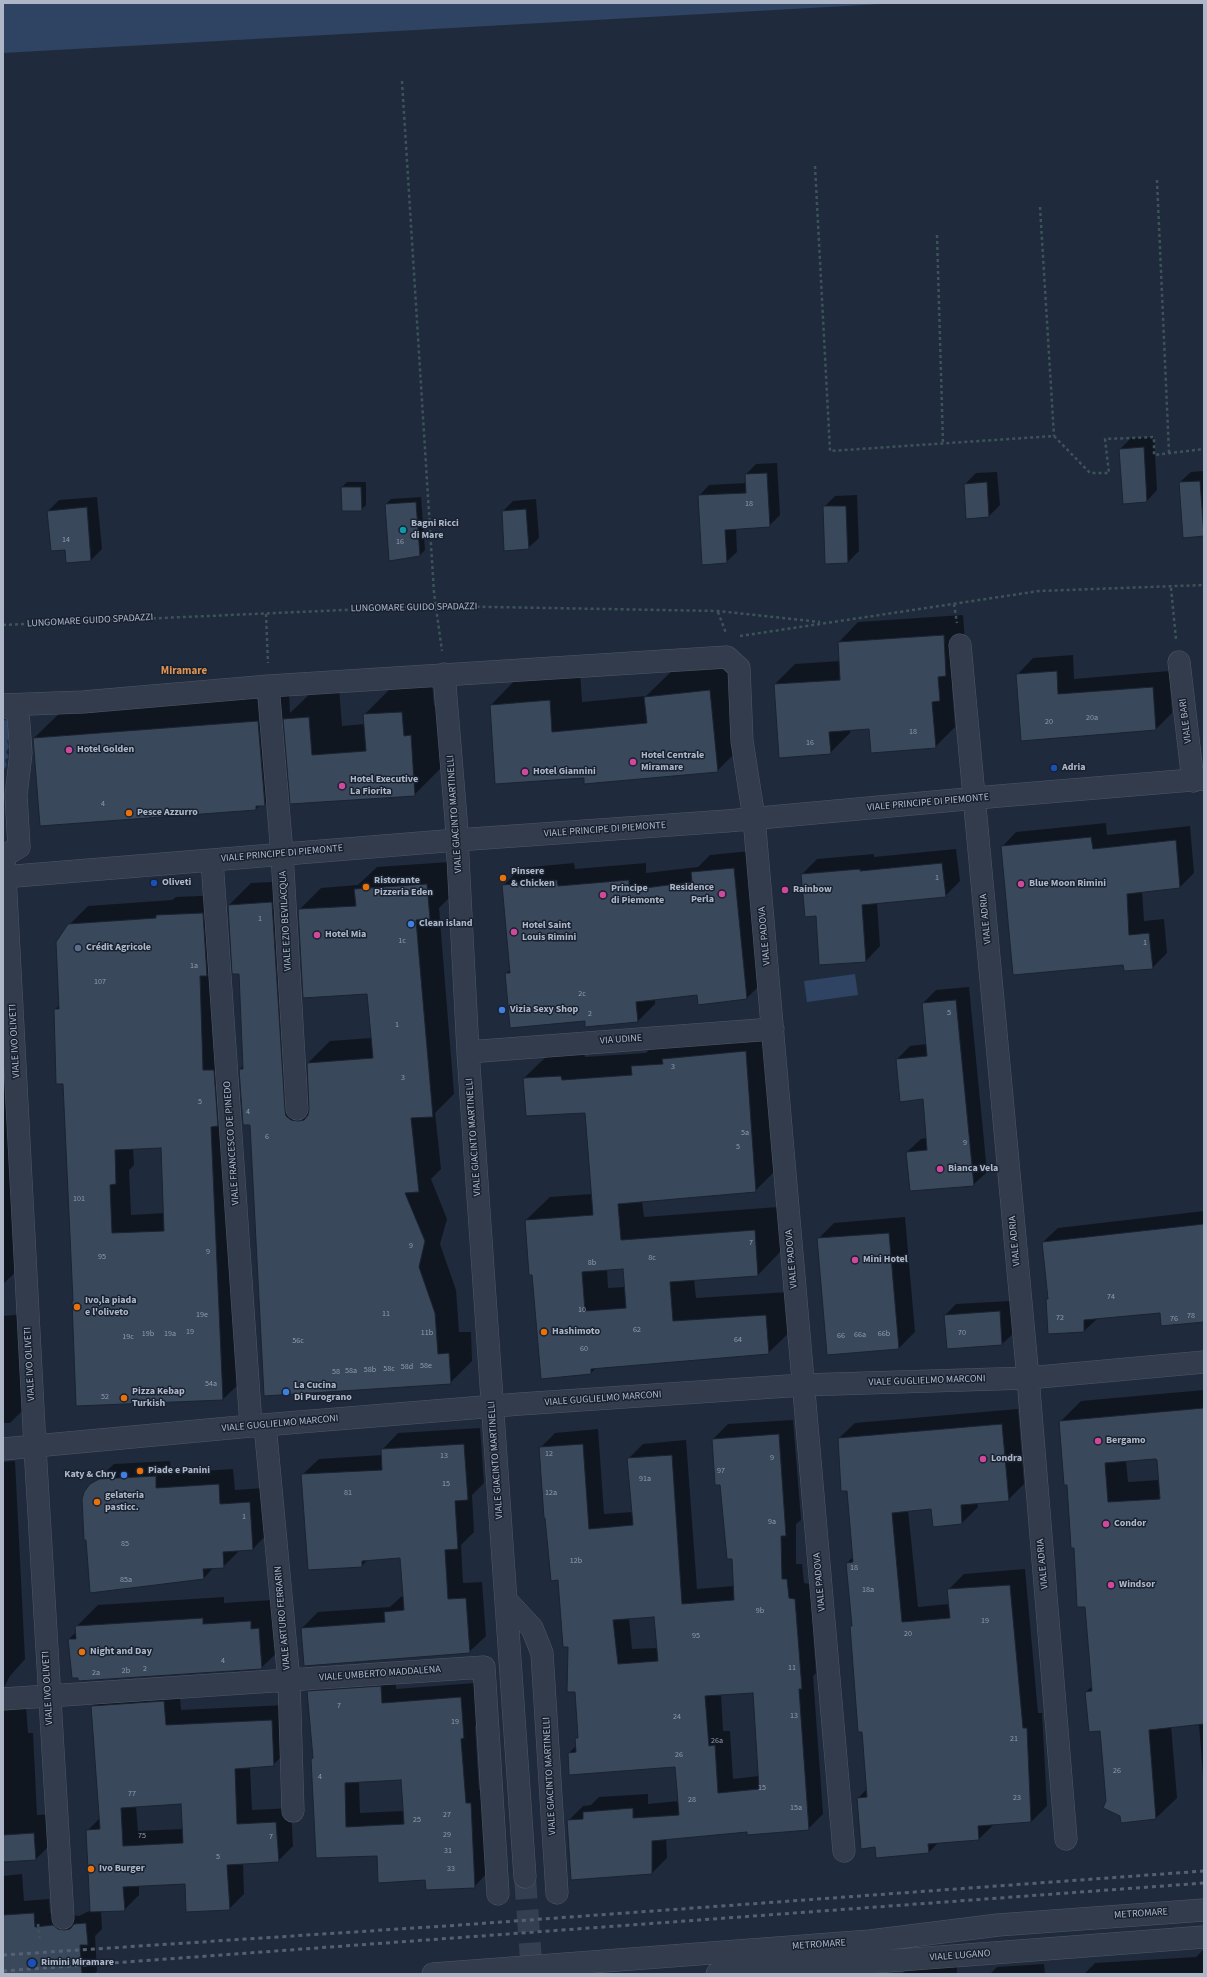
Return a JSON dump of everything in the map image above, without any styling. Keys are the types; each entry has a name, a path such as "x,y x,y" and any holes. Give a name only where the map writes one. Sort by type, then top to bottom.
{"street":[{"name":"VIALE ADRIA","path":"960,644 1028,1378 1066,1839"},
{"name":"VIALE PADOVA","path":"444,674 727,656 738,668 742,741 754,818 773,1029 844,1851"},
{"name":"VIALE BARI","path":"1179,662 1199,780"},
{"path":"3,706 269,691 444,674"},
{"name":"VIALE GIACINTO MARTINELLI","path":"444,674 457,840 468,1052 525,1877"},
{"name":"VIALE EZIO BEVILACQUA","path":"269,691 282,854 297,1109"},
{"path":"3,706 18,711 21,753 10,810 19,847 4,866"},
{"name":"VIALE PRINCIPE DI PIEMONTE","path":"4,866 212,860 754,818 1199,780"},
{"name":"VIALE FRANCESCO DE PINEDO","path":"212,860 258,1425"},
{"name":"VIALE IVO OLIVETI","path":"4,866 34,1447 48,1695 63,1918"},
{"name":"VIA UDINE","path":"468,1052 773,1029"},
{"name":"VIALE GUGLIELMO MARCONI","path":"3,1449 258,1425 493,1407 803,1385 1028,1378 1204,1362"},
{"name":"VIALE ARTURO FERRARIN","path":"258,1425 289,1681 294,1811"},
{"name":"VIALE GIACINTO MARTINELLI","path":"506,1600 532,1628 542,1653 557,1893"},
{"name":"VIALE UMBERTO MADDALENA","path":"3,1699 484,1667 498,1894"},
{"name":"METROMARE","path":"433,1974 870,1941 998,1925 1204,1910"},
{"name":"VIALE LUGANO","path":"717,1974 1204,1937"}],"path":[{"path":"402,81 435,606 444,674"},
{"path":"815,166 830,451 1054,436"},
{"path":"1157,180 1169,453"},
{"path":"1040,207 1054,436 1090,473 1108,473 1105,439 1154,437 1154,455 1204,449"},
{"path":"937,235 944,443"},
{"name":"LUNGOMARE GUIDO SPADAZZI","path":"3,625 435,606 718,612 825,623 1039,591 1171,588 1204,585"},
{"path":"1171,588 1179,662"},
{"path":"266,614 269,691"}],"water":[{"path":"3,3 900,3 3,53"},
{"path":"3,720 13,721 8,728 10,737 7,741 9,747 6,752 9,757 5,760 7,765 3,771"},
{"path":"855,974 858,995 807,1002 804,981"}],"building":[{"path":"1144,447 1147,502 1123,504 1119,449"},
{"path":"767,473 770,527 725,530 727,563 702,565 698,495 746,493 745,474"},
{"path":"1200,481 1204,536 1183,538 1179,482"},
{"path":"987,482 989,517 966,519 964,484"},
{"path":"341,487 361,487 362,511 342,511"},
{"name":"Bagni Ricci di Mare","path":"416,502 420,556 389,561 385,504"},
{"path":"823,506 846,506 848,563 825,564"},
{"path":"87,507 91,561 66,563 65,550 51,551 47,511"},
{"path":"526,509 529,549 504,551 502,511"},
{"path":"944,635 946,676 938,677 940,701 932,702 936,748 871,753 869,729 829,732 831,754 779,758 774,684 840,680 838,642"},
{"path":"1057,671 1058,694 1153,687 1156,730 1021,741 1016,674"},
{"path":"710,690 718,772 584,784 584,778 495,784 490,705 550,700 552,732 647,723 644,697"},
{"path":"402,712 404,736 411,735 415,796 290,804 283,719 309,717 312,755 366,751 363,714"},
{"path":"258,721 265,806 256,806 256,810 40,826 33,738"},
{"path":"1091,837 1093,849 1176,840 1180,888 1127,894 1129,935 1149,933 1153,969 1124,971 1123,965 1013,975 1001,846"},
{"path":"942,863 946,897 862,905 866,962 819,965 816,916 805,917 801,874 860,869 860,871"},
{"path":"734,868 747,999 698,1005 697,995 636,1002 638,1022 585,1027 585,1021 510,1028 505,973 510,973 502,885 557,880 558,886 629,880 629,890 692,882 691,872"},
{"path":"427,884 430,919 416,920 433,1117 411,1118 419,1192 405,1193 425,1241 419,1267 435,1313 438,1354 449,1353 451,1384 264,1396 250,1125 243,1125 239,1069 243,1069 239,974 232,974 228,905 272,902 285,1110 286,1116 291,1120 298,1121 304,1120 308,1115 309,1109 307,1063 373,1058 367,994 303,998 298,909 356,906 354,889"},
{"path":"203,913 207,976 200,976 203,1070 214,1070 218,1126 211,1127 223,1400 76,1406 73,1301 63,1084 56,1084 54,1009 59,1009 56,942 68,924 156,918 156,915","holes":["161,1148 164,1231 112,1233 110,1185 116,1184 115,1150"]},
{"path":"956,1000 974,1186 910,1191 906,1152 927,1150 923,1099 900,1102 896,1059 927,1056 922,1003"},
{"path":"746,1051 756,1192 618,1204 621,1240 755,1230 758,1276 670,1282 673,1321 766,1315 769,1354 591,1369 591,1374 541,1379 532,1275 529,1275 525,1220 593,1215 585,1113 526,1116 523,1078 561,1076 562,1080 632,1075 631,1066 663,1064 662,1059","holes":["623,1269 626,1308 585,1311 582,1272"]},
{"path":"1204,1224 1204,1322 1161,1326 1160,1313 1084,1320 1084,1332 1048,1334 1046,1299 1048,1299 1042,1242"},
{"path":"889,1233 899,1349 827,1355 817,1238"},
{"path":"1000,1311 1002,1345 947,1349 944,1315"},
{"path":"1204,1408 1204,1724 1149,1730 1156,1819 1121,1823 1120,1816 1103,1808 1106,1801 1100,1731 1089,1732 1085,1692 1092,1691 1085,1607 1077,1607 1074,1548 1071,1548 1067,1485 1064,1485 1059,1421","holes":["1157,1460 1160,1499 1108,1502 1105,1463"]},
{"path":"1002,1424 1009,1501 961,1505 962,1524 933,1527 931,1509 892,1513 902,1622 950,1618 947,1589 1010,1585 1023,1728 1027,1728 1031,1822 978,1826 979,1840 928,1844 929,1853 876,1858 875,1847 861,1849 857,1798 867,1797 862,1732 858,1732 850,1626 852,1626 846,1563 853,1562 847,1491 841,1491 838,1438"},
{"path":"779,1434 786,1536 781,1536 782,1579 787,1579 789,1598 795,1599 802,1689 799,1689 809,1830 747,1835 747,1832 652,1841 652,1874 571,1880 567,1820 583,1819 583,1812 633,1808 633,1818 679,1815 675,1767 569,1775 568,1753 576,1752 575,1738 578,1738 575,1692 567,1692 568,1647 563,1647 558,1580 551,1581 544,1518 539,1447 583,1444 589,1529 633,1525 627,1458 672,1455 682,1604 734,1600 732,1559 727,1559 720,1485 715,1485 712,1439","holes":["654,1617 658,1661 618,1664 613,1620","753,1693 759,1789 718,1793 715,1745 709,1746 705,1696"]},
{"path":"464,1444 468,1500 455,1501 458,1549 445,1550 448,1599 466,1598 470,1653 304,1666 301,1628 385,1622 384,1612 404,1610 400,1558 362,1561 362,1567 308,1570 301,1474 382,1470 381,1449"},
{"path":"156,1476 156,1488 219,1484 220,1504 250,1502 253,1550 223,1552 224,1568 203,1569 204,1579 90,1593 86,1540 84,1540 82,1499 84,1492 90,1484 99,1479"},
{"path":"203,1618 203,1624 251,1621 251,1629 259,1628 262,1669 78,1681 78,1678 72,1678 68,1639 76,1639 75,1626"},
{"path":"381,1686 382,1703 461,1697 464,1738 461,1739 466,1803 471,1803 475,1888 426,1890 425,1880 378,1883 377,1856 316,1858 311,1759 313,1758 307,1691","holes":["401,1780 404,1824 346,1827 345,1783"]},
{"path":"164,1701 166,1725 272,1720 274,1766 235,1769 237,1824 276,1822 279,1862 227,1865 230,1910 186,1912 185,1884 123,1887 125,1911 90,1912 86,1830 100,1829 91,1706","holes":["181,1804 183,1843 123,1846 121,1808"]},
{"path":"34,1833 36,1860 3,1862 3,1835"},
{"path":"34,1913 35,1927 53,1925 58,1929 64,1930 70,1929 74,1924 86,1923 88,1945 80,1945 82,1974 3,1974 3,1915"}],"tunnel":[{"path":"525,1877 532,1974"}],"railway":[{"path":"3,1955 460,1925 1204,1871"},
{"path":"3,1971 1204,1883"}],"place":[{"name":"Bagni Ricci di Mare","path":"403,530"},
{"name":"Hotel Golden","path":"69,750"},
{"name":"Hotel Centrale Miramare","path":"633,762"},
{"name":"Adria","path":"1054,768"},
{"name":"Hotel Giannini","path":"525,772"},
{"name":"Hotel Executive La Fiorita","path":"342,786"},
{"name":"Pesce Azzurro","path":"129,813"},
{"name":"Pinsere & Chicken","path":"503,878"},
{"name":"Oliveti","path":"154,883"},
{"name":"Blue Moon Rimini","path":"1021,884"},
{"name":"Ristorante Pizzeria Eden","path":"366,887"},
{"name":"Rainbow","path":"785,890"},
{"name":"Residence Perla","path":"722,894"},
{"name":"Principe di Piemonte","path":"603,895"},
{"name":"Clean island","path":"411,924"},
{"name":"Hotel Saint Louis Rimini","path":"514,932"},
{"name":"Hotel Mia","path":"317,935"},
{"name":"Crédit Agricole","path":"78,948"},
{"name":"Vizia Sexy Shop","path":"502,1010"},
{"name":"Bianca Vela","path":"940,1169"},
{"name":"Mini Hotel","path":"855,1260"},
{"name":"Ivo,la piada e l'oliveto","path":"77,1307"},
{"name":"Hashimoto","path":"544,1332"},
{"name":"La Cucina Di Purograno","path":"286,1392"},
{"name":"Pizza Kebap Turkish","path":"124,1398"},
{"name":"Bergamo","path":"1098,1441"},
{"name":"Londra","path":"983,1459"},
{"name":"Piade e Panini","path":"140,1471"},
{"name":"Katy & Chry","path":"124,1475"},
{"name":"gelateria pasticc.","path":"97,1502"},
{"name":"Condor","path":"1106,1524"},
{"name":"Windsor","path":"1111,1585"},
{"name":"Night and Day","path":"82,1652"},
{"name":"Ivo Burger","path":"91,1869"},
{"name":"Rimini Miramare","path":"32,1963"}],"district":[{"name":"Miramare","path":"184,672"}]}
